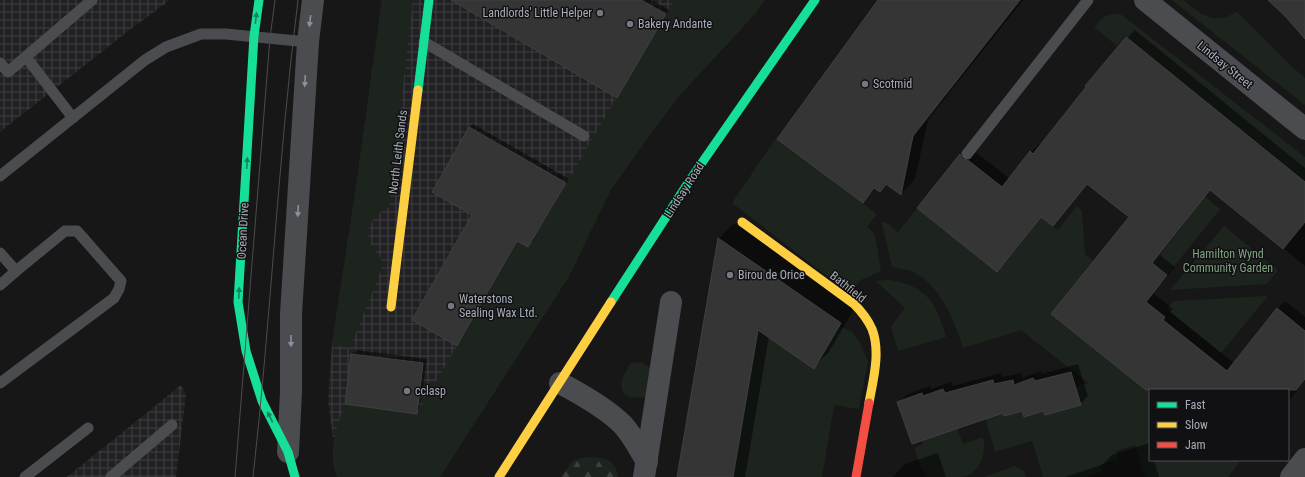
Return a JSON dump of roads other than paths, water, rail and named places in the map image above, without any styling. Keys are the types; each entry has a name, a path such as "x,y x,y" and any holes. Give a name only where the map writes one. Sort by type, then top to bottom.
{"street":[{"name":"Ocean Drive","path":"259,0 254,36 238,302 246,351 262,401 288,452 295,477"},
{"name":"Ocean Drive","path":"288,452 291,392 291,314 308,42 313,0"},
{"name":"North Leith Sands","path":"391,307 429,0"},
{"name":"Lindsay Road","path":"499,477 690,180 815,0"},
{"name":"Lindsay Street","path":"1145,0 1305,129"},
{"name":"Bathfield","path":"742,222 854,304 872,328 876,345 875,368 856,477"},
{"path":"646,470 671,302"},
{"path":"560,384 572,389 622,425 631,436 646,470"},
{"path":"1291,477 1305,459"}],"lane":[{"path":"0,63 8,72 92,0"},
{"path":"968,154 1088,0"},
{"path":"0,176 145,60 166,47 201,34 254,36 308,42"},
{"path":"424,42 584,136"},
{"path":"26,57 73,118"},
{"path":"0,285 65,231 77,231 121,280 119,289 114,298 0,383"},
{"path":"0,253 16,271"},
{"path":"111,477 172,425"},
{"path":"25,477 88,428"}],"tram line":[{"path":"235,477 270,38 275,0"},
{"path":"253,477 265,358 285,119 298,0"}],"place":[{"name":"Landlords' Little Helper","path":"600,13"},
{"name":"Bakery Andante","path":"630,24"},
{"name":"Scotmid","path":"865,84"},
{"name":"Birou de Orice","path":"730,275"},
{"name":"Waterstons Sealing Wax Ltd.","path":"451,306"},
{"name":"cclasp","path":"407,391"}],"park label":[{"name":"Hamilton Wynd Community Garden","path":"1228,261"}]}
